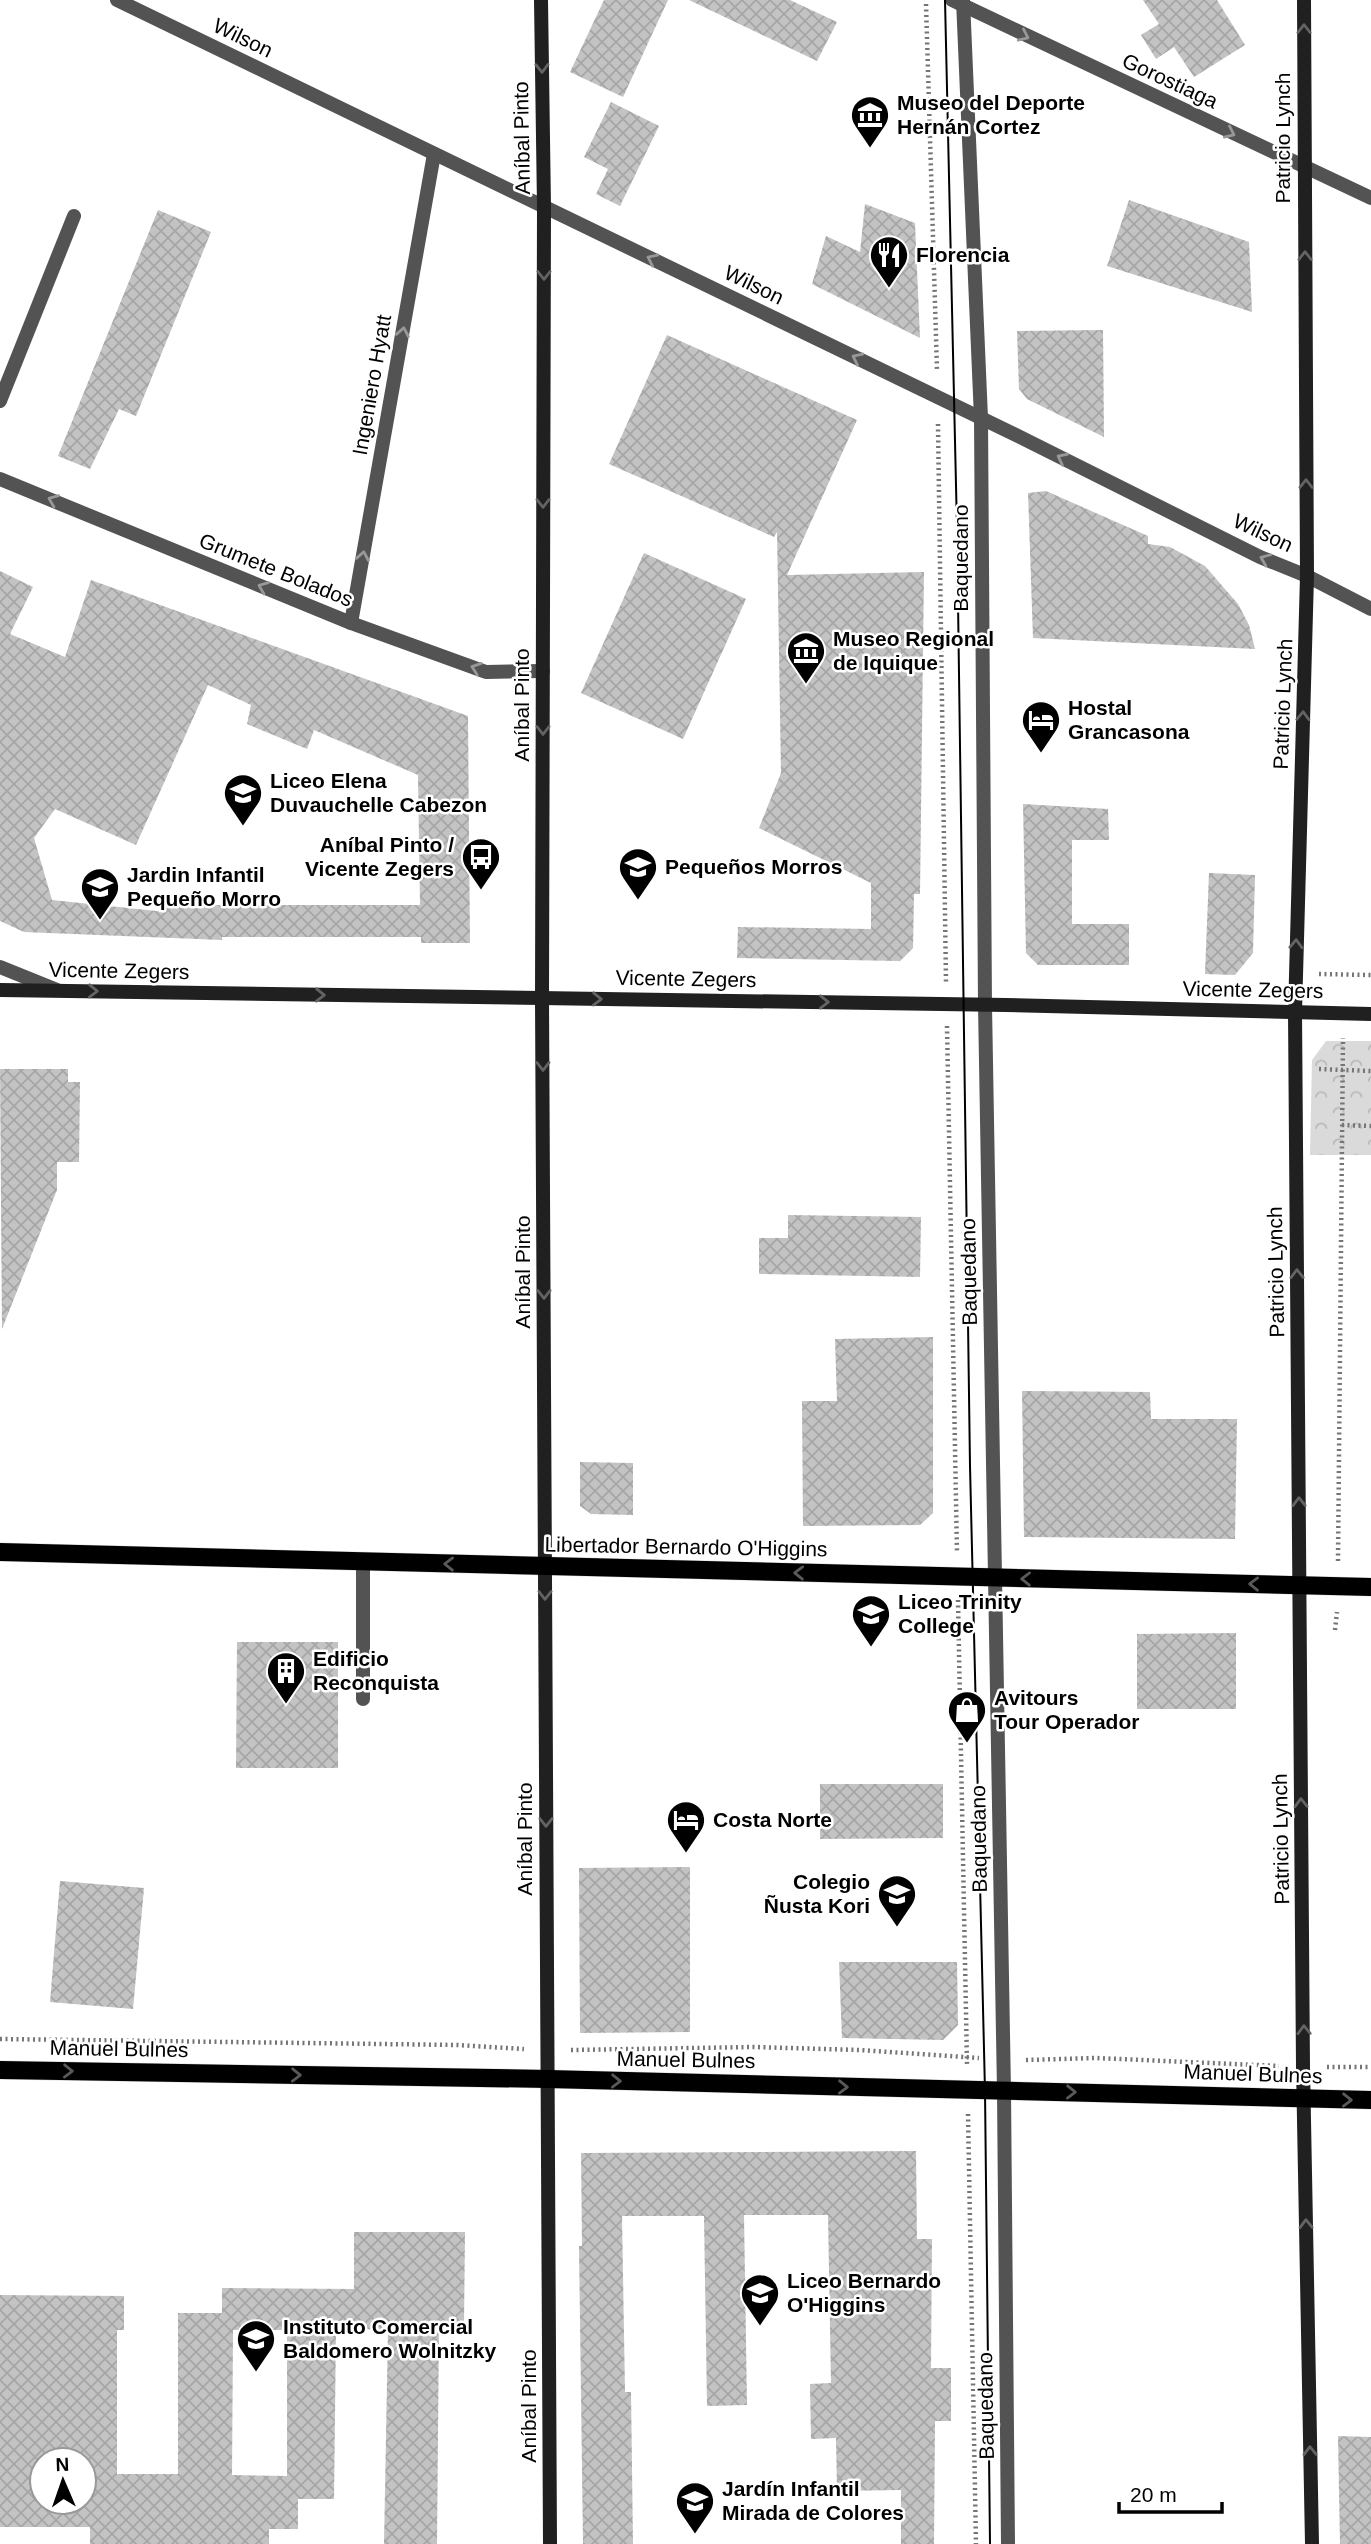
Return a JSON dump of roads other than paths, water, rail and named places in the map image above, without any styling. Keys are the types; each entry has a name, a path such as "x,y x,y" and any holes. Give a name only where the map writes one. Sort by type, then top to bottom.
{"main road":[{"name":"Libertador Bernardo O'Higgins","path":"0,1552 1371,1587"},
{"name":"Manuel Bulnes","path":"0,2070 548,2079 1371,2100"}],"street":[{"name":"Wilson","path":"117,0 1371,609"},
{"name":"Aníbal Pinto","path":"541,0 544,207 542,998 550,2544"},
{"name":"Patricio Lynch","path":"1304,0 1307,576 1294,1012 1303,2067 1312,2544"},
{"name":"Gorostiaga","path":"959,2 1371,198"},
{"name":"Baquedano","path":"959,2 981,418 985,1005 1009,2544"},
{"name":"Ingeniero Hyatt","path":"351,623 434,154"},
{"path":"0,401 74,216"},
{"name":"Grumete Bolados","path":"0,479 351,623 486,672 543,671"},
{"path":"0,967 60,991"},
{"name":"Vicente Zegers","path":"0,990 946,1004 1371,1014"},
{"path":"363,1562 363,1699"}],"tram line":[{"path":"945,0 957,529 970,1466 985,2091 990,2544"}],"place":[{"name":"Museo del Deporte Hernán Cortez","path":"870,149"},
{"name":"Florencia","path":"889,289"},
{"name":"Museo Regional de Iquique","path":"806,685"},
{"name":"Hostal Grancasona","path":"1041,754"},
{"name":"Liceo Elena Duvauchelle Cabezon","path":"243,827"},
{"name":"Aníbal Pinto / Vicente Zegers","path":"481,891"},
{"name":"Pequeños Morros","path":"638,901"},
{"name":"Jardin Infantil Pequeño Morro","path":"100,921"},
{"name":"Liceo Trinity College","path":"871,1648"},
{"name":"Edificio Reconquista","path":"286,1705"},
{"name":"Avitours Tour Operador","path":"967,1744"},
{"name":"Costa Norte","path":"686,1854"},
{"name":"Colegio Ñusta Kori","path":"897,1928"},
{"name":"Liceo Bernardo O'Higgins","path":"760,2327"},
{"name":"Instituto Comercial Baldomero Wolnitzky","path":"256,2373"},
{"name":"Jardín Infantil Mirada de Colores","path":"695,2535"}]}
